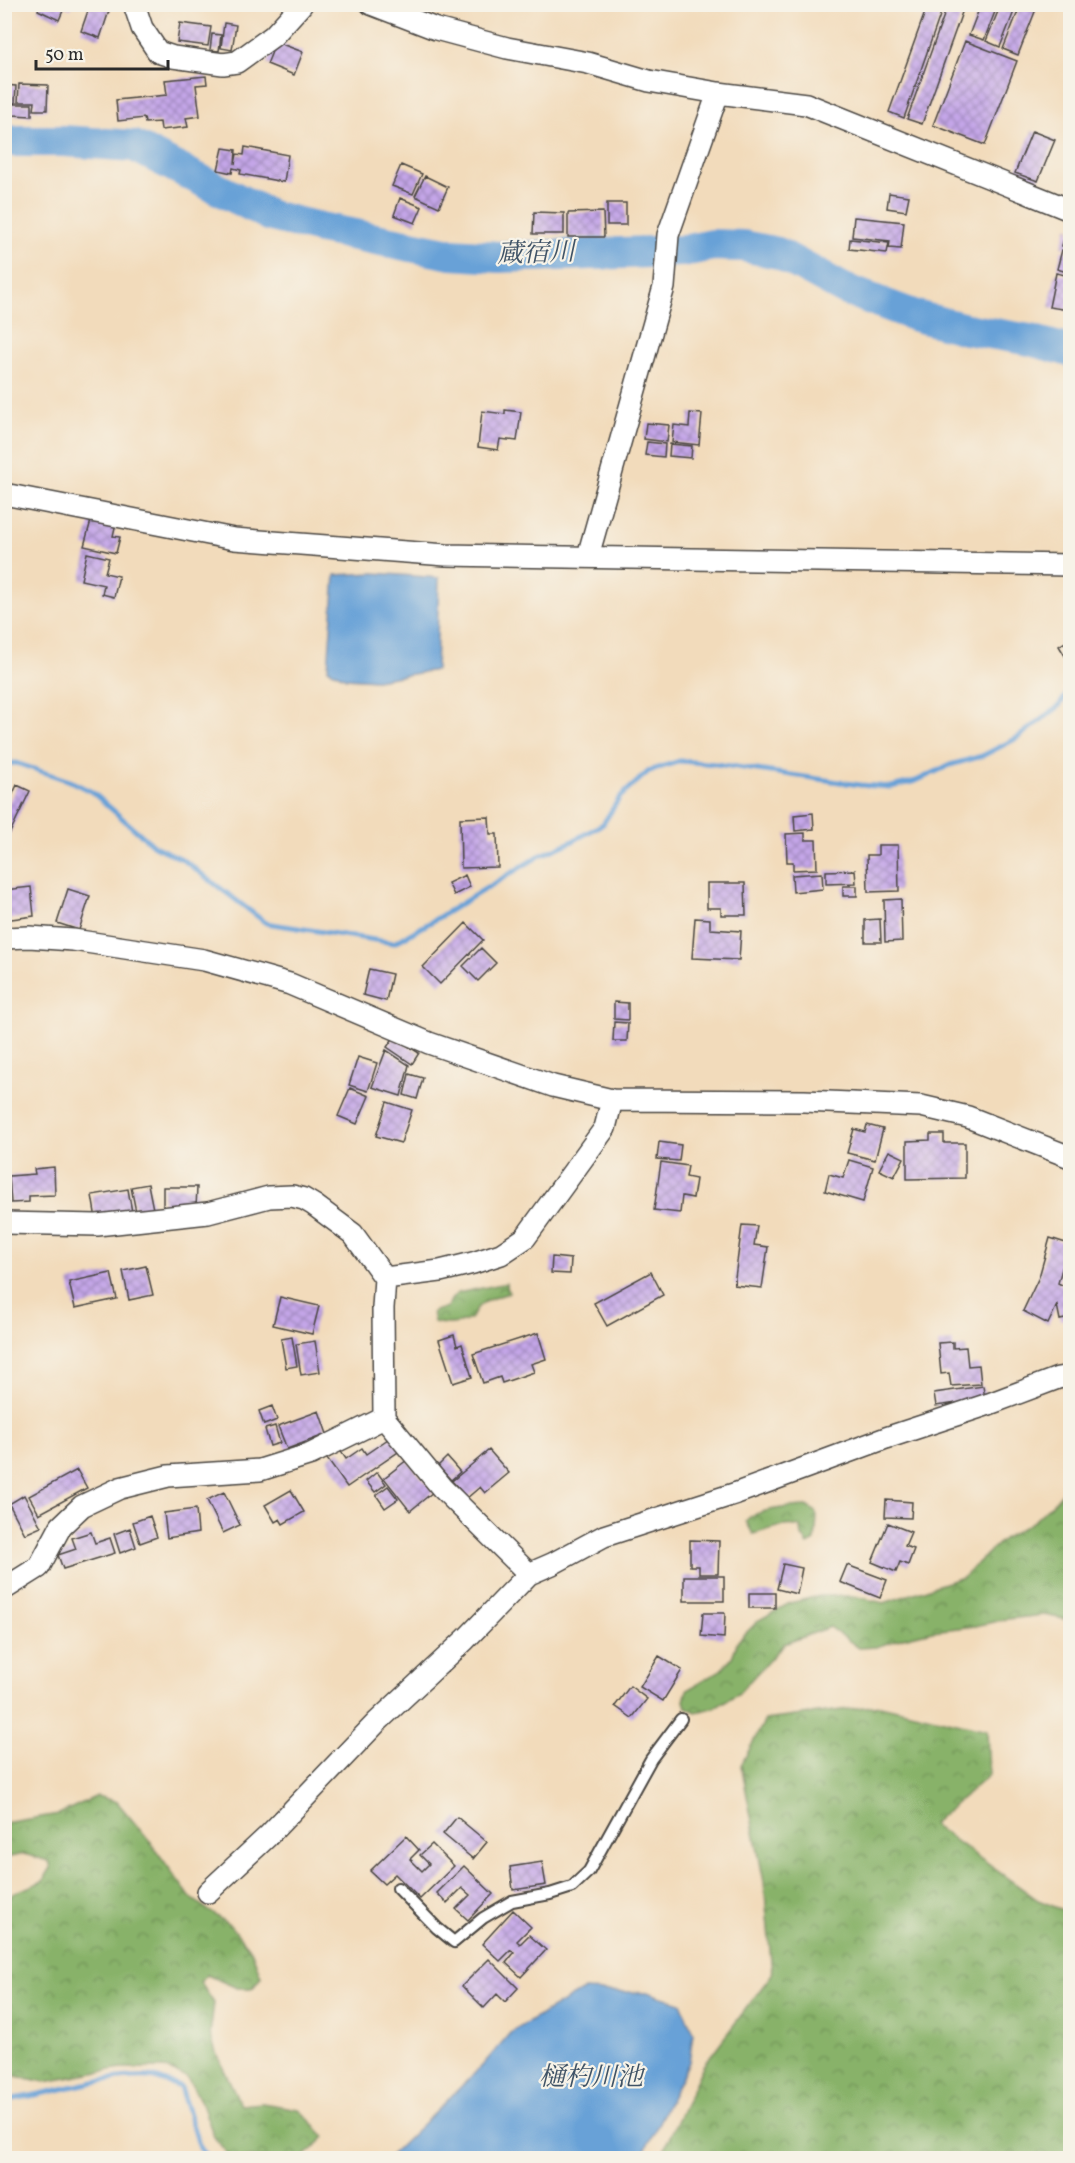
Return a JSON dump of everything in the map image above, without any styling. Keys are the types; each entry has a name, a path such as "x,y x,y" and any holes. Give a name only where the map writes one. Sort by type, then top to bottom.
{"street":[{"path":"134,4 142,28 158,52 173,57 223,64 237,62 273,36 302,4"},
{"path":"371,4 436,29 507,48 588,63 649,81 718,93 806,104 1071,210"},
{"path":"588,556 664,287 668,235 718,93"},
{"path":"4,494 234,539 446,555 1071,565"},
{"path":"4,938 73,940 204,960 290,984 429,1043 553,1086 612,1100 804,1101 921,1106 968,1117 1071,1157"},
{"path":"384,1278 440,1271 473,1263 501,1254 525,1238 605,1128 612,1100"},
{"path":"4,1223 97,1225 208,1213 269,1197 292,1196 304,1199 353,1234 384,1278 382,1308 384,1418 442,1488 529,1574"},
{"path":"208,1892 268,1836 377,1722 465,1640 529,1574 603,1536 737,1493 886,1438 989,1404 1058,1378 1071,1376"},
{"path":"4,1589 39,1567 61,1526 81,1506 120,1488 168,1476 260,1470 311,1454 384,1418"}],"lane":[{"path":"398,1888 454,1942 483,1918 512,1900 550,1894 572,1887 589,1871 651,1759 681,1719"}],"green space":[{"path":"506,1283 509,1293 482,1304 467,1320 453,1324 434,1322 432,1312 447,1307 458,1293"},
{"path":"1070,1480 1070,1620 1044,1615 1007,1619 975,1626 932,1631 876,1647 859,1648 830,1627 784,1644 738,1694 713,1708 696,1712 686,1707 684,1701 687,1690 721,1670 732,1657 738,1641 759,1620 790,1603 819,1596 854,1596 884,1603 963,1577 1003,1539 1034,1521 1058,1498"},
{"path":"806,1506 815,1511 817,1516 815,1541 808,1545 802,1536 801,1527 783,1526 753,1534 746,1521 765,1511"},
{"path":"880,1705 987,1730 989,1775 932,1824 1038,1900 1070,1913 1070,2158 660,2158 703,2066 772,1974 764,1882 741,1765 765,1720"},
{"path":"97,1796 117,1802 148,1839 190,1897 232,1927 252,1952 261,1977 253,1988 237,1988 207,1975 200,1982 214,2003 210,2034 216,2053 241,2105 262,2103 299,2109 325,2137 303,2158 230,2157 214,2137 202,2104 187,2077 164,2068 121,2068 45,2082 5,2074 5,1897 43,1881 51,1868 49,1861 24,1854 5,1858 5,1823 59,1814"}],"water":[{"path":"374,573 439,578 436,670 376,680 346,678 328,669 335,575"},
{"name":"樋杓川池","path":"583,1990 650,1993 681,2003 693,2033 689,2062 641,2158 388,2158 482,2066 510,2033"}],"building":[{"path":"40,4 73,4 71,9 65,6 59,20 38,10"},
{"path":"928,4 944,4 904,118 889,112"},
{"path":"948,4 965,4 922,124 907,119"},
{"path":"981,4 998,4 984,40 969,35"},
{"path":"1001,4 1017,4 1000,47 986,41"},
{"path":"1021,4 1038,4 1018,55 1003,49"},
{"path":"90,5 111,5 100,38 81,31"},
{"path":"180,23 211,27 208,46 177,42"},
{"path":"224,23 236,25 232,50 221,48"},
{"path":"212,34 221,35 219,51 210,50"},
{"path":"965,41 1017,61 985,145 933,125"},
{"path":"276,42 303,52 294,75 267,64"},
{"path":"206,76 207,84 196,85 200,116 186,118 188,127 161,130 160,122 145,123 144,118 118,121 116,100 167,95 165,80"},
{"path":"19,84 48,85 47,110 34,110 35,102 18,102"},
{"path":"4,85 16,86 15,103 4,103"},
{"path":"12,104 32,104 32,116 12,115"},
{"path":"1032,131 1055,140 1038,181 1015,173"},
{"path":"245,147 288,155 284,182 240,174 241,170 233,168 232,173 218,170 223,148 236,150 235,164 237,154 244,155"},
{"path":"401,165 422,174 413,194 392,186"},
{"path":"425,176 448,187 439,207 415,196"},
{"path":"889,193 909,196 906,211 887,208"},
{"path":"400,198 422,207 415,223 394,215"},
{"path":"607,203 626,203 626,225 607,225"},
{"path":"534,212 564,213 564,234 533,234"},
{"path":"603,212 604,237 568,237 568,213"},
{"path":"854,217 904,222 901,249 889,248 890,241 852,237"},
{"path":"1067,228 1070,228 1070,248 1062,246"},
{"path":"850,239 889,243 887,253 849,249"},
{"path":"1062,250 1070,252 1070,273 1057,269"},
{"path":"1056,273 1070,276 1068,310 1049,307"},
{"path":"505,410 521,412 517,441 500,439 498,450 478,447 482,411 505,414"},
{"path":"690,413 702,414 699,445 672,442 674,425 689,427"},
{"path":"646,423 669,425 667,442 644,439"},
{"path":"647,442 665,444 664,457 645,455"},
{"path":"670,444 692,446 691,458 669,456"},
{"path":"92,517 116,523 113,536 120,537 116,553 84,546"},
{"path":"87,553 109,558 105,573 119,576 114,597 102,594 104,585 81,580"},
{"path":"1070,639 1070,664 1059,646"},
{"path":"17,785 30,791 4,845 4,813"},
{"path":"813,813 814,829 795,831 794,815"},
{"path":"489,817 490,834 497,834 498,867 461,868 460,818"},
{"path":"805,833 805,840 816,840 817,869 793,870 793,862 787,862 786,834"},
{"path":"878,845 898,845 899,891 868,892 867,855 878,855"},
{"path":"855,870 856,883 826,884 826,871"},
{"path":"822,873 823,889 793,892 792,875"},
{"path":"465,875 470,887 454,895 448,883"},
{"path":"707,883 745,883 746,915 721,915 721,908 707,908"},
{"path":"843,886 857,886 857,896 843,896"},
{"path":"31,887 34,916 4,920 4,890"},
{"path":"68,889 90,896 79,930 57,923"},
{"path":"901,899 902,941 885,942 884,900"},
{"path":"695,918 710,919 710,929 741,931 739,960 692,958"},
{"path":"880,919 881,942 865,942 865,920"},
{"path":"466,923 483,940 440,984 423,967"},
{"path":"481,948 496,963 478,981 463,966"},
{"path":"369,969 392,974 386,1001 363,995"},
{"path":"614,1002 628,1003 628,1020 614,1019"},
{"path":"614,1022 628,1023 627,1041 613,1041"},
{"path":"394,1037 419,1053 412,1064 387,1047"},
{"path":"386,1050 409,1065 401,1096 372,1087"},
{"path":"358,1057 377,1063 368,1091 349,1085"},
{"path":"409,1074 423,1078 417,1099 404,1095"},
{"path":"350,1088 369,1096 357,1124 338,1116"},
{"path":"387,1102 412,1110 401,1143 376,1136"},
{"path":"867,1125 883,1129 875,1160 847,1153 854,1129 865,1132"},
{"path":"930,1134 944,1134 944,1143 965,1143 965,1178 907,1179 907,1141 930,1140"},
{"path":"659,1142 681,1145 679,1161 657,1159"},
{"path":"889,1151 904,1158 894,1177 879,1170"},
{"path":"849,1160 873,1167 863,1202 825,1191 829,1174 843,1178"},
{"path":"661,1162 688,1166 686,1177 696,1179 693,1198 682,1196 680,1213 654,1210"},
{"path":"54,1167 55,1195 29,1196 29,1202 11,1203 9,1176 35,1174 34,1169"},
{"path":"148,1184 153,1209 136,1212 131,1187"},
{"path":"163,1187 197,1187 196,1208 163,1208"},
{"path":"128,1189 132,1212 96,1219 92,1195"},
{"path":"742,1225 757,1226 754,1245 768,1247 762,1288 734,1285"},
{"path":"1050,1238 1069,1244 1058,1283 1070,1289 1070,1318 1060,1320 1057,1305 1048,1324 1023,1311 1039,1277"},
{"path":"552,1257 571,1259 570,1274 551,1273"},
{"path":"146,1266 153,1295 129,1300 123,1271"},
{"path":"651,1272 663,1295 607,1326 594,1303"},
{"path":"111,1273 117,1299 75,1308 69,1282"},
{"path":"280,1297 319,1306 312,1334 273,1325"},
{"path":"538,1333 546,1359 531,1364 534,1372 502,1383 500,1377 483,1383 473,1354"},
{"path":"454,1335 457,1346 462,1344 472,1377 453,1383 439,1340"},
{"path":"292,1337 297,1366 286,1368 281,1339"},
{"path":"315,1341 320,1372 301,1375 296,1344"},
{"path":"953,1342 953,1348 966,1347 968,1366 979,1365 981,1384 951,1386 949,1373 941,1374 938,1343"},
{"path":"983,1386 985,1399 936,1406 934,1393"},
{"path":"272,1406 277,1420 264,1425 259,1411"},
{"path":"319,1411 327,1434 287,1449 278,1426"},
{"path":"275,1426 280,1443 270,1446 265,1429"},
{"path":"391,1437 401,1450 347,1487 327,1459 340,1450 346,1459 362,1448 366,1454"},
{"path":"489,1450 509,1473 485,1493 480,1487 467,1498 452,1481"},
{"path":"447,1457 460,1472 451,1480 438,1466"},
{"path":"407,1460 433,1492 410,1511 384,1478"},
{"path":"77,1470 87,1488 39,1514 29,1496"},
{"path":"377,1472 386,1484 375,1492 366,1481"},
{"path":"388,1486 398,1499 385,1508 376,1495"},
{"path":"291,1490 304,1512 283,1524 280,1519 275,1522 265,1505"},
{"path":"224,1492 240,1525 223,1533 207,1500"},
{"path":"24,1495 41,1527 25,1534 9,1504"},
{"path":"886,1500 912,1502 911,1518 885,1517"},
{"path":"196,1509 198,1533 167,1538 164,1513"},
{"path":"150,1516 157,1537 140,1543 133,1522"},
{"path":"888,1523 911,1532 905,1546 914,1549 908,1565 900,1562 896,1572 872,1562"},
{"path":"130,1528 136,1547 120,1553 114,1534"},
{"path":"91,1532 95,1543 110,1538 115,1553 63,1569 58,1555 76,1549 72,1538"},
{"path":"690,1540 719,1541 718,1574 699,1574 699,1566 690,1566"},
{"path":"783,1564 802,1568 797,1594 777,1589"},
{"path":"847,1565 887,1580 880,1598 840,1582"},
{"path":"684,1576 724,1576 724,1601 684,1601"},
{"path":"749,1593 775,1593 775,1608 749,1608"},
{"path":"703,1613 725,1613 724,1638 701,1636"},
{"path":"659,1656 682,1670 663,1701 640,1687"},
{"path":"630,1686 647,1699 632,1718 615,1706"},
{"path":"457,1817 487,1842 473,1859 443,1834"},
{"path":"406,1836 419,1850 410,1859 422,1871 429,1864 420,1855 432,1844 454,1866 420,1899 395,1874 384,1884 370,1871"},
{"path":"542,1862 546,1885 513,1890 510,1867"},
{"path":"464,1866 493,1894 468,1920 456,1909 470,1895 462,1888 447,1903 437,1893"},
{"path":"513,1910 531,1927 517,1941 520,1944 529,1935 546,1950 521,1977 506,1963 514,1953 511,1950 500,1961 482,1944"},
{"path":"489,1959 518,1988 505,2002 497,1994 484,2008 462,1986"}],"waterway":[{"name":"蔵宿川","path":"4,141 64,141 134,146 271,216 451,254 499,257 683,251 713,245 743,246 778,253 844,289 916,316 966,329 1030,340 1070,351"},
{"path":"4,764 16,763 70,781 92,792 154,846 182,859 266,923 394,943 539,856 603,824 620,797 649,771 680,761 860,785 891,787 916,781 950,765 982,756 1017,738 1058,707 1070,690"},
{"path":"4,2100 112,2079 130,2077 157,2079 180,2087 200,2148 209,2158"}]}
